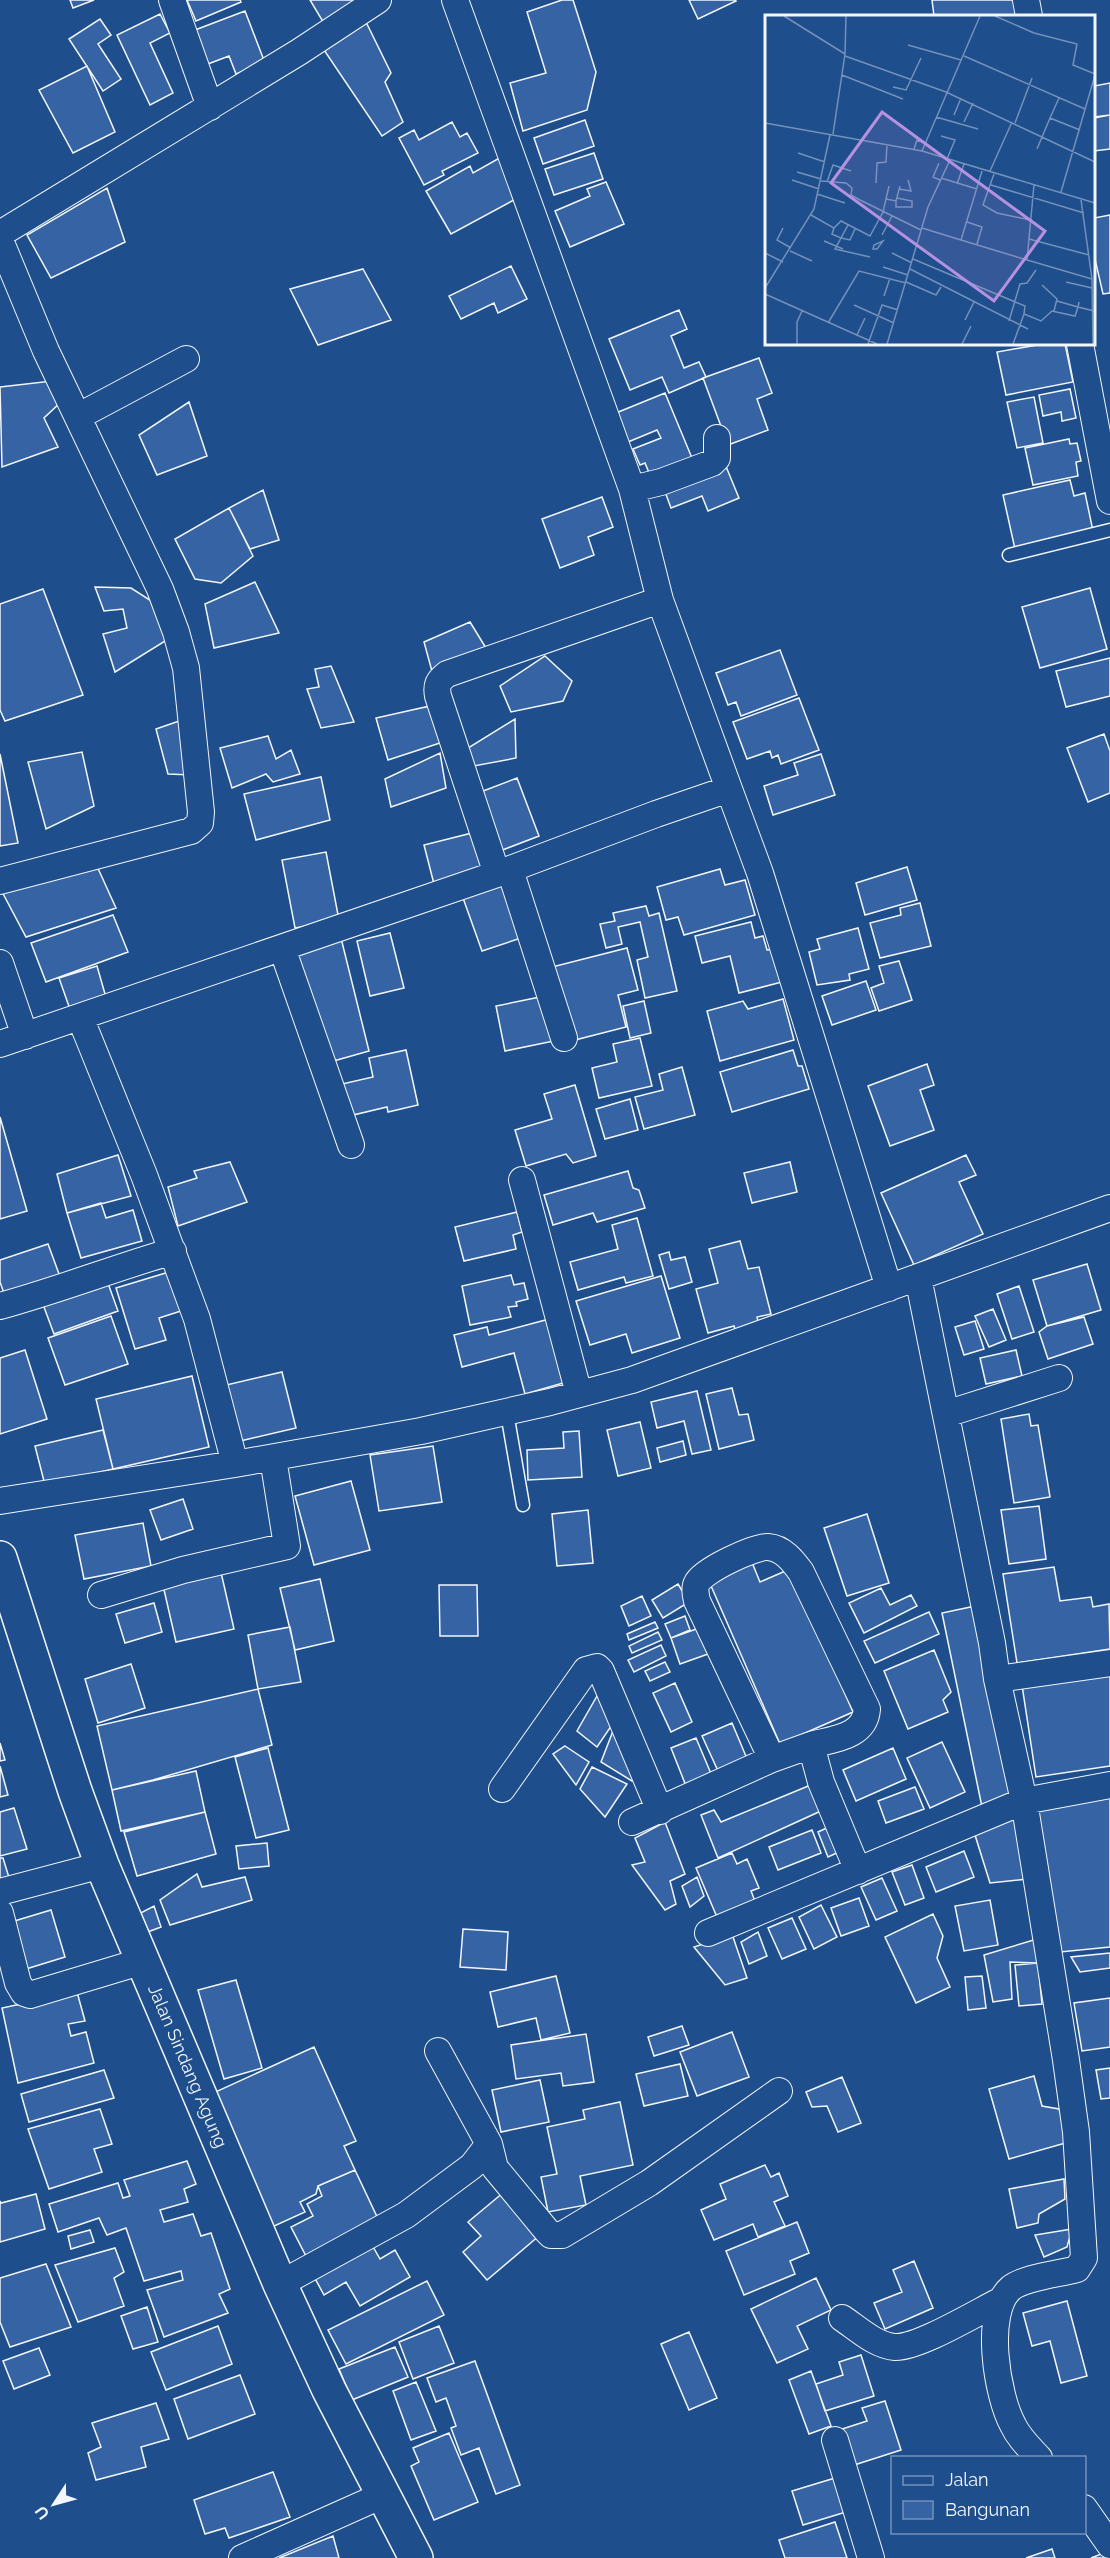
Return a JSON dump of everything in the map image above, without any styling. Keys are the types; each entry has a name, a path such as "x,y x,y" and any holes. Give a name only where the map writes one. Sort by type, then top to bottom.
{"main road":[{"name":"Jalan Sindang Agung","path":"0,1558 75,1791 102,1865 280,2284 328,2390 416,2558"}],"street":[{"path":"172,0 210,107"},
{"path":"0,234 210,107 378,0"},
{"path":"455,0 632,489 660,600 760,873 889,1288"},
{"path":"1026,0 1029,15"},
{"path":"0,240 46,351 79,416 160,590 177,632 186,668 201,812 200,824 191,831 0,881"},
{"path":"1080,345 1110,501"},
{"path":"79,416 186,359"},
{"path":"632,489 661,482 712,463 717,458 717,438"},
{"path":"564,1038 436,687 439,680 447,674 660,600"},
{"path":"0,1044 504,872 656,814 729,789"},
{"path":"282,948 351,1145"},
{"path":"0,963 25,1036"},
{"path":"81,1017 173,1251 197,1319 235,1464"},
{"path":"522,1180 579,1394"},
{"path":"0,1501 273,1458 507,1413 579,1394 632,1380 1110,1208"},
{"path":"0,1306 173,1251"},
{"path":"918,1277 992,1644 997,1679 1024,1801 1076,2132 1084,2258 1082,2264 1077,2269 1021,2282 1010,2289 1002,2300 997,2316 995,2342 1002,2398 1019,2437 1038,2456"},
{"path":"946,1414 1059,1378"},
{"path":"101,1595 183,1570 287,1546 273,1458"},
{"path":"632,1822 660,1812 772,1759 811,1745 850,1735 861,1727 866,1718 867,1709 801,1572 792,1559 780,1551 767,1547 751,1550 705,1574 697,1582 695,1592 697,1601 772,1759"},
{"path":"997,1679 1110,1663"},
{"path":"502,1789 586,1670 597,1667 601,1671 660,1812"},
{"path":"811,1745 821,1782 858,1871"},
{"path":"708,1933 1024,1801 1110,1785"},
{"path":"0,1893 102,1865"},
{"path":"0,1913 18,1983 24,1993 30,1995 143,1961"},
{"path":"438,2050 489,2144 495,2168 551,2235 562,2235 649,2183 779,2091"},
{"path":"280,2284 406,2215 472,2166 489,2144"},
{"path":"842,2318 881,2343 894,2347 920,2340 1002,2300"},
{"path":"836,2440 871,2558"},
{"path":"242,2558 383,2495"},
{"path":"1086,2511 1110,2545"}],"lane":[{"path":"1009,555 1110,530"},
{"path":"507,1413 523,1505"}],"building":[{"path":"70,0 94,0 73,8"},
{"path":"187,0 240,0 241,2 196,21"},
{"path":"310,0 367,0 325,25"},
{"path":"562,0 573,0 596,72 587,110 523,131 510,83 546,73 527,12"},
{"path":"689,0 735,0 736,1 698,19"},
{"path":"932,0 1014,0 1016,15 934,15"},
{"path":"245,11 265,63 236,74 229,56 208,64 195,30"},
{"path":"160,14 170,33 150,43 173,93 150,105 117,35"},
{"path":"100,19 111,35 98,44 121,79 103,91 69,39"},
{"path":"366,22 391,73 385,82 403,122 382,136 324,50"},
{"path":"87,66 115,132 73,153 39,90"},
{"path":"1110,83 1110,115 1095,117 1095,86"},
{"path":"1110,115 1110,149 1095,151 1095,118"},
{"path":"585,120 594,146 543,164 534,138"},
{"path":"452,122 460,137 467,133 478,153 442,171 444,175 424,185 399,138 414,130 419,140"},
{"path":"594,153 603,179 554,195 545,169"},
{"path":"503,156 525,194 451,234 426,191 470,166 473,173"},
{"path":"606,182 624,224 570,247 555,211 590,196 587,189"},
{"path":"107,188 125,242 51,278 27,235"},
{"path":"1110,215 1110,293 1103,294 1095,259 1095,218"},
{"path":"511,266 527,299 498,313 494,303 461,319 449,296"},
{"path":"363,269 391,320 318,345 290,289"},
{"path":"679,310 687,329 671,336 684,368 699,362 706,377 669,393 662,377 630,390 609,339"},
{"path":"1037,345 1065,345 1073,382 1006,395 997,352"},
{"path":"759,358 772,393 757,399 768,430 728,445 703,378"},
{"path":"52,381 63,400 44,418 58,447 2,467 0,387"},
{"path":"1070,389 1076,418 1062,421 1061,412 1043,416 1039,395"},
{"path":"665,393 692,458 650,475 645,463 640,465 633,449 661,438 657,430 628,442 616,413"},
{"path":"1034,397 1043,443 1017,448 1007,402"},
{"path":"189,402 207,456 157,475 139,435"},
{"path":"1069,439 1070,444 1077,443 1081,461 1076,462 1078,476 1033,485 1025,448"},
{"path":"725,464 739,498 708,511 702,496 671,508 664,489"},
{"path":"1070,480 1074,496 1085,493 1093,531 1015,549 1003,495"},
{"path":"263,490 279,540 250,549 229,508"},
{"path":"602,497 613,527 588,537 594,555 560,568 542,519"},
{"path":"229,508 253,556 221,583 195,579 175,539"},
{"path":"255,582 279,633 214,648 205,604"},
{"path":"95,587 131,588 153,602 170,638 115,672 103,634 127,628 123,609 104,611"},
{"path":"1090,588 1107,649 1040,668 1022,607"},
{"path":"43,589 83,695 5,721 0,710 0,604"},
{"path":"470,622 489,653 433,675 424,642"},
{"path":"780,650 797,695 741,716 736,702 728,705 716,673"},
{"path":"545,656 572,681 563,701 511,712 500,686"},
{"path":"1110,658 1110,696 1066,707 1056,671"},
{"path":"331,666 354,722 321,728 307,689 319,687 315,669"},
{"path":"799,698 819,750 781,764 778,755 772,758 770,751 747,759 733,722"},
{"path":"430,706 440,743 388,760 376,718"},
{"path":"515,719 516,758 474,766 468,748"},
{"path":"182,720 192,775 168,774 156,729"},
{"path":"1104,734 1110,751 1110,793 1088,802 1067,748"},
{"path":"268,736 276,759 291,750 300,774 273,782 266,774 232,788 220,748"},
{"path":"82,752 94,806 46,829 28,762"},
{"path":"440,753 446,788 391,807 385,779"},
{"path":"0,754 18,843 0,846"},
{"path":"821,754 835,795 773,815 764,786 798,775 794,763"},
{"path":"321,777 330,820 256,840 244,794"},
{"path":"517,778 539,836 500,851 478,793"},
{"path":"476,832 486,871 434,884 424,845"},
{"path":"326,852 339,920 295,928 282,860"},
{"path":"96,864 116,908 26,937 0,888"},
{"path":"907,867 917,900 865,915 856,883"},
{"path":"720,869 725,885 745,880 755,915 684,935 678,917 666,920 657,887"},
{"path":"505,884 524,937 482,951 463,898"},
{"path":"920,903 931,946 880,958 870,923 901,915 900,908"},
{"path":"646,906 649,916 659,913 677,991 645,998 637,960 648,957 640,922 618,927 622,944 606,948 600,924 615,921 613,913"},
{"path":"113,915 128,952 46,982 31,943"},
{"path":"751,922 755,938 763,936 767,950 774,949 782,982 739,993 730,956 702,963 695,936"},
{"path":"858,928 869,969 849,974 850,980 817,985 809,952 820,949 817,939"},
{"path":"390,933 404,988 370,996 357,941"},
{"path":"340,934 369,1051 330,1062 294,950"},
{"path":"627,948 638,990 618,995 626,1027 571,1041 552,967"},
{"path":"899,961 912,1000 879,1011 871,988 884,983 879,966"},
{"path":"97,966 109,1008 72,1015 59,978"},
{"path":"866,981 876,1010 832,1025 822,996"},
{"path":"545,996 554,1041 505,1051 496,1006"},
{"path":"783,999 794,1040 720,1061 707,1011 743,1001 748,1009"},
{"path":"644,1001 651,1033 630,1038 623,1006"},
{"path":"640,1038 652,1086 599,1098 592,1068 617,1062 613,1044"},
{"path":"406,1050 418,1105 388,1112 387,1107 349,1116 342,1084 373,1077 369,1058"},
{"path":"793,1050 798,1066 802,1066 809,1089 732,1112 720,1072"},
{"path":"927,1064 934,1085 920,1090 934,1130 890,1146 868,1086"},
{"path":"682,1067 695,1115 644,1129 635,1097 663,1090 659,1074"},
{"path":"575,1085 596,1156 573,1163 566,1154 526,1166 515,1130 552,1119 544,1094"},
{"path":"630,1099 638,1130 605,1139 596,1109"},
{"path":"0,1117 27,1211 0,1219"},
{"path":"118,1155 131,1196 67,1213 57,1174"},
{"path":"966,1155 976,1175 959,1182 983,1234 914,1265 881,1193"},
{"path":"230,1162 247,1202 178,1226 168,1187 197,1178 194,1171"},
{"path":"790,1162 797,1192 752,1203 744,1173"},
{"path":"628,1171 633,1188 639,1190 645,1208 597,1222 593,1213 553,1225 544,1195"},
{"path":"101,1203 106,1218 133,1210 142,1241 81,1258 67,1213"},
{"path":"517,1212 522,1232 513,1235 516,1249 464,1261 455,1227"},
{"path":"637,1218 653,1276 626,1283 624,1277 578,1290 570,1262 618,1249 612,1225"},
{"path":"740,1241 748,1269 759,1267 771,1314 757,1317 760,1330 737,1336 734,1326 708,1333 696,1289 718,1283 709,1249"},
{"path":"48,1244 62,1282 7,1302 0,1282 0,1260"},
{"path":"669,1252 671,1260 685,1257 692,1282 669,1289 659,1255"},
{"path":"1087,1264 1101,1310 1047,1326 1033,1280"},
{"path":"169,1272 181,1311 159,1318 166,1340 135,1349 116,1288"},
{"path":"105,1275 118,1311 54,1334 41,1299"},
{"path":"511,1275 514,1285 524,1283 528,1299 516,1302 517,1306 508,1307 511,1317 470,1325 462,1286"},
{"path":"661,1276 680,1338 632,1353 626,1334 590,1345 576,1301"},
{"path":"1019,1286 1034,1332 1012,1339 997,1294"},
{"path":"993,1309 1006,1340 989,1347 975,1316"},
{"path":"111,1316 128,1364 65,1385 48,1338"},
{"path":"1084,1317 1093,1344 1048,1359 1039,1332 1047,1326"},
{"path":"553,1318 570,1381 525,1394 514,1353 462,1367 454,1335 487,1327 489,1335"},
{"path":"975,1321 984,1349 964,1355 955,1327"},
{"path":"25,1350 47,1419 0,1434 0,1358"},
{"path":"1016,1350 1022,1376 986,1384 980,1358"},
{"path":"282,1372 296,1428 236,1442 222,1386"},
{"path":"192,1376 209,1447 113,1469 96,1399"},
{"path":"732,1388 739,1415 748,1414 754,1440 719,1449 706,1394"},
{"path":"697,1391 711,1450 692,1454 684,1421 657,1428 651,1402"},
{"path":"1029,1414 1031,1426 1038,1425 1050,1497 1014,1503 1001,1419"},
{"path":"640,1422 651,1468 618,1476 607,1430"},
{"path":"103,1430 113,1469 45,1485 35,1446"},
{"path":"579,1431 582,1477 528,1480 527,1450 564,1448 563,1432"},
{"path":"683,1441 686,1455 660,1462 657,1448"},
{"path":"433,1446 442,1502 379,1511 370,1455"},
{"path":"351,1481 370,1550 314,1565 295,1496"},
{"path":"183,1499 193,1529 161,1540 150,1510"},
{"path":"1039,1506 1046,1559 1009,1564 1001,1510"},
{"path":"588,1510 593,1563 557,1566 552,1514"},
{"path":"867,1514 889,1583 847,1596 824,1528"},
{"path":"143,1523 151,1566 84,1579 75,1535"},
{"path":"751,1560 760,1582 790,1569 853,1712 780,1744 708,1579"},
{"path":"1054,1567 1060,1601 1091,1597 1093,1607 1109,1604 1110,1649 1017,1663 1003,1574"},
{"path":"220,1568 234,1629 176,1642 162,1581"},
{"path":"320,1579 334,1641 295,1650 280,1588"},
{"path":"678,1584 689,1602 663,1618 652,1600"},
{"path":"439,1585 477,1585 478,1636 440,1636"},
{"path":"881,1588 890,1605 911,1595 917,1606 864,1633 849,1603"},
{"path":"642,1596 651,1616 629,1626 621,1606"},
{"path":"154,1603 162,1632 125,1643 116,1614"},
{"path":"980,1605 1020,1799 982,1807 942,1613"},
{"path":"929,1612 939,1634 875,1663 864,1641"},
{"path":"685,1616 690,1630 671,1638 665,1624"},
{"path":"655,1622 658,1628 629,1640 627,1634"},
{"path":"290,1627 301,1682 258,1689 248,1635"},
{"path":"699,1628 708,1654 680,1664 671,1638"},
{"path":"658,1632 662,1640 632,1653 629,1646"},
{"path":"661,1645 666,1656 634,1672 628,1660"},
{"path":"934,1650 951,1692 943,1700 948,1712 908,1729 884,1671"},
{"path":"665,1662 670,1672 650,1681 645,1671"},
{"path":"131,1664 145,1708 98,1723 85,1679"},
{"path":"1110,1671 1110,1766 1036,1777 1022,1685"},
{"path":"675,1683 692,1722 671,1732 653,1693"},
{"path":"258,1689 272,1745 112,1790 97,1726"},
{"path":"601,1689 616,1719 597,1747 577,1731"},
{"path":"732,1723 748,1761 719,1773 702,1736"},
{"path":"613,1731 638,1774 632,1781 601,1762"},
{"path":"696,1738 712,1776 686,1786 671,1748"},
{"path":"942,1742 965,1792 930,1808 907,1758"},
{"path":"0,1743 5,1760 0,1761"},
{"path":"565,1746 589,1762 576,1785 553,1754"},
{"path":"268,1748 289,1830 256,1838 235,1757"},
{"path":"893,1748 906,1779 856,1801 843,1770"},
{"path":"0,1766 8,1795 0,1797"},
{"path":"592,1767 627,1784 605,1817 580,1789"},
{"path":"196,1771 205,1812 121,1831 112,1790"},
{"path":"813,1784 823,1810 718,1858 701,1815 714,1810 721,1822"},
{"path":"915,1787 924,1809 886,1823 878,1801"},
{"path":"1110,1795 1110,1947 1050,1953 1037,1804"},
{"path":"14,1808 27,1849 0,1856 0,1812"},
{"path":"205,1812 216,1854 137,1876 124,1832"},
{"path":"1015,1813 1028,1879 990,1883 975,1835"},
{"path":"665,1822 685,1874 670,1881 676,1904 665,1910 632,1865 645,1862 635,1838"},
{"path":"831,1826 841,1851 828,1857 818,1832"},
{"path":"812,1830 821,1853 778,1870 769,1847"},
{"path":"267,1843 269,1866 239,1869 236,1846"},
{"path":"964,1851 974,1877 936,1892 926,1867"},
{"path":"732,1853 737,1864 747,1859 759,1888 751,1891 755,1901 717,1917 696,1868"},
{"path":"0,1858 3,1858 11,1884 0,1888"},
{"path":"912,1865 924,1898 905,1905 892,1872"},
{"path":"197,1874 202,1887 245,1877 252,1900 170,1925 160,1900"},
{"path":"697,1877 704,1896 690,1907 682,1886"},
{"path":"882,1878 897,1911 876,1920 861,1887"},
{"path":"859,1898 869,1926 841,1936 831,1908"},
{"path":"990,1900 998,1945 964,1951 955,1906"},
{"path":"821,1905 837,1937 814,1949 799,1917"},
{"path":"154,1906 161,1927 137,1936 129,1919"},
{"path":"51,1910 65,1957 26,1969 11,1922"},
{"path":"933,1914 943,1936 937,1958 950,1987 916,2003 885,1937"},
{"path":"792,1918 806,1949 782,1959 768,1928"},
{"path":"463,1929 508,1932 506,1970 460,1967"},
{"path":"758,1932 767,1956 749,1964 741,1942"},
{"path":"732,1934 747,1978 725,1985 694,1947"},
{"path":"1037,1939 1038,1963 1010,1962 1012,1999 993,2002 984,1955"},
{"path":"1110,1953 1110,1968 1080,1972 1071,1957"},
{"path":"1038,1963 1042,2004 1019,2006 1015,1965"},
{"path":"556,1976 570,2033 541,2040 536,2018 498,2027 490,1992"},
{"path":"982,1976 986,2008 968,2010 965,1977"},
{"path":"236,1980 262,2068 224,2079 198,1990"},
{"path":"77,1992 85,2021 68,2024 71,2036 86,2032 94,2063 18,2083 2,2008"},
{"path":"1110,1998 1110,2047 1082,2051 1074,2003"},
{"path":"682,2026 689,2045 654,2056 648,2037"},
{"path":"732,2032 749,2077 697,2096 680,2052"},
{"path":"586,2034 594,2082 563,2086 561,2073 516,2079 511,2045"},
{"path":"314,2047 356,2141 344,2146 355,2170 318,2186 316,2194 300,2202 305,2212 272,2227 211,2094"},
{"path":"680,2064 688,2096 644,2106 636,2074"},
{"path":"1110,2068 1110,2098 1101,2099 1096,2070"},
{"path":"104,2070 114,2098 29,2122 21,2094"},
{"path":"1034,2076 1042,2106 1059,2109 1069,2142 1009,2159 989,2089"},
{"path":"842,2077 861,2123 838,2132 827,2106 812,2107 806,2092"},
{"path":"540,2080 549,2122 501,2132 492,2090"},
{"path":"620,2102 633,2165 580,2176 586,2205 548,2212 541,2177 557,2174 547,2127 585,2119 583,2110"},
{"path":"100,2109 112,2144 94,2149 102,2172 49,2189 28,2129"},
{"path":"187,2161 196,2184 184,2189 188,2202 160,2210 164,2222 193,2214 201,2236 211,2233 230,2289 219,2294 228,2313 164,2337 147,2290 183,2280 181,2271 144,2281 126,2228 107,2235 99,2218 58,2232 49,2204 118,2183 123,2198 130,2196 124,2180"},
{"path":"765,2165 771,2177 779,2173 788,2196 774,2202 785,2226 758,2237 753,2224 714,2240 701,2210 726,2199 720,2184"},
{"path":"355,2170 379,2221 307,2258 291,2227 313,2216 307,2204 322,2196 318,2186"},
{"path":"1064,2179 1065,2199 1039,2214 1038,2223 1017,2228 1009,2189"},
{"path":"504,2192 540,2235 487,2280 463,2252 481,2236 468,2222"},
{"path":"36,2194 45,2229 0,2242 0,2201 1,2203"},
{"path":"797,2222 809,2253 790,2261 795,2274 744,2295 726,2251"},
{"path":"1072,2229 1067,2247 1044,2257 1035,2235"},
{"path":"90,2230 94,2242 71,2249 68,2236"},
{"path":"368,2238 380,2259 395,2250 410,2277 360,2306 346,2282 324,2295 311,2271"},
{"path":"115,2248 124,2272 114,2278 124,2306 78,2322 55,2265"},
{"path":"914,2261 933,2308 885,2329 874,2303 902,2292 893,2270"},
{"path":"46,2264 71,2327 10,2347 0,2322 0,2278"},
{"path":"816,2278 831,2310 797,2326 808,2349 777,2363 751,2309"},
{"path":"427,2281 444,2315 346,2364 328,2330"},
{"path":"1067,2301 1087,2376 1061,2383 1050,2341 1032,2346 1023,2313"},
{"path":"147,2307 158,2342 133,2349 121,2316"},
{"path":"218,2326 232,2364 166,2390 151,2352"},
{"path":"439,2326 454,2363 413,2379 399,2342"},
{"path":"689,2332 717,2398 689,2410 661,2344"},
{"path":"395,2347 408,2377 352,2400 339,2369"},
{"path":"39,2348 50,2375 14,2389 3,2361"},
{"path":"861,2355 874,2396 825,2411 816,2384 843,2375 839,2362"},
{"path":"475,2361 520,2485 496,2494 479,2448 461,2455 451,2428 456,2426 446,2398 436,2402 427,2378"},
{"path":"811,2371 831,2426 809,2434 789,2380"},
{"path":"240,2375 255,2414 188,2439 174,2399"},
{"path":"416,2382 436,2431 411,2440 393,2391"},
{"path":"885,2401 901,2450 848,2467 836,2431 867,2421 862,2408"},
{"path":"156,2403 169,2439 141,2447 146,2467 96,2480 88,2453 101,2447 92,2423"},
{"path":"449,2433 478,2502 434,2520 411,2466 419,2462 413,2448"},
{"path":"273,2472 290,2517 229,2538 225,2528 205,2534 194,2500"},
{"path":"835,2478 846,2512 803,2525 792,2491"},
{"path":"835,2522 847,2558 785,2558 779,2540"},
{"path":"333,2536 339,2558 279,2558"},
{"path":"1052,2549 1055,2558 1026,2558"},
{"path":"1109,2551 1110,2558 1091,2558"}]}
